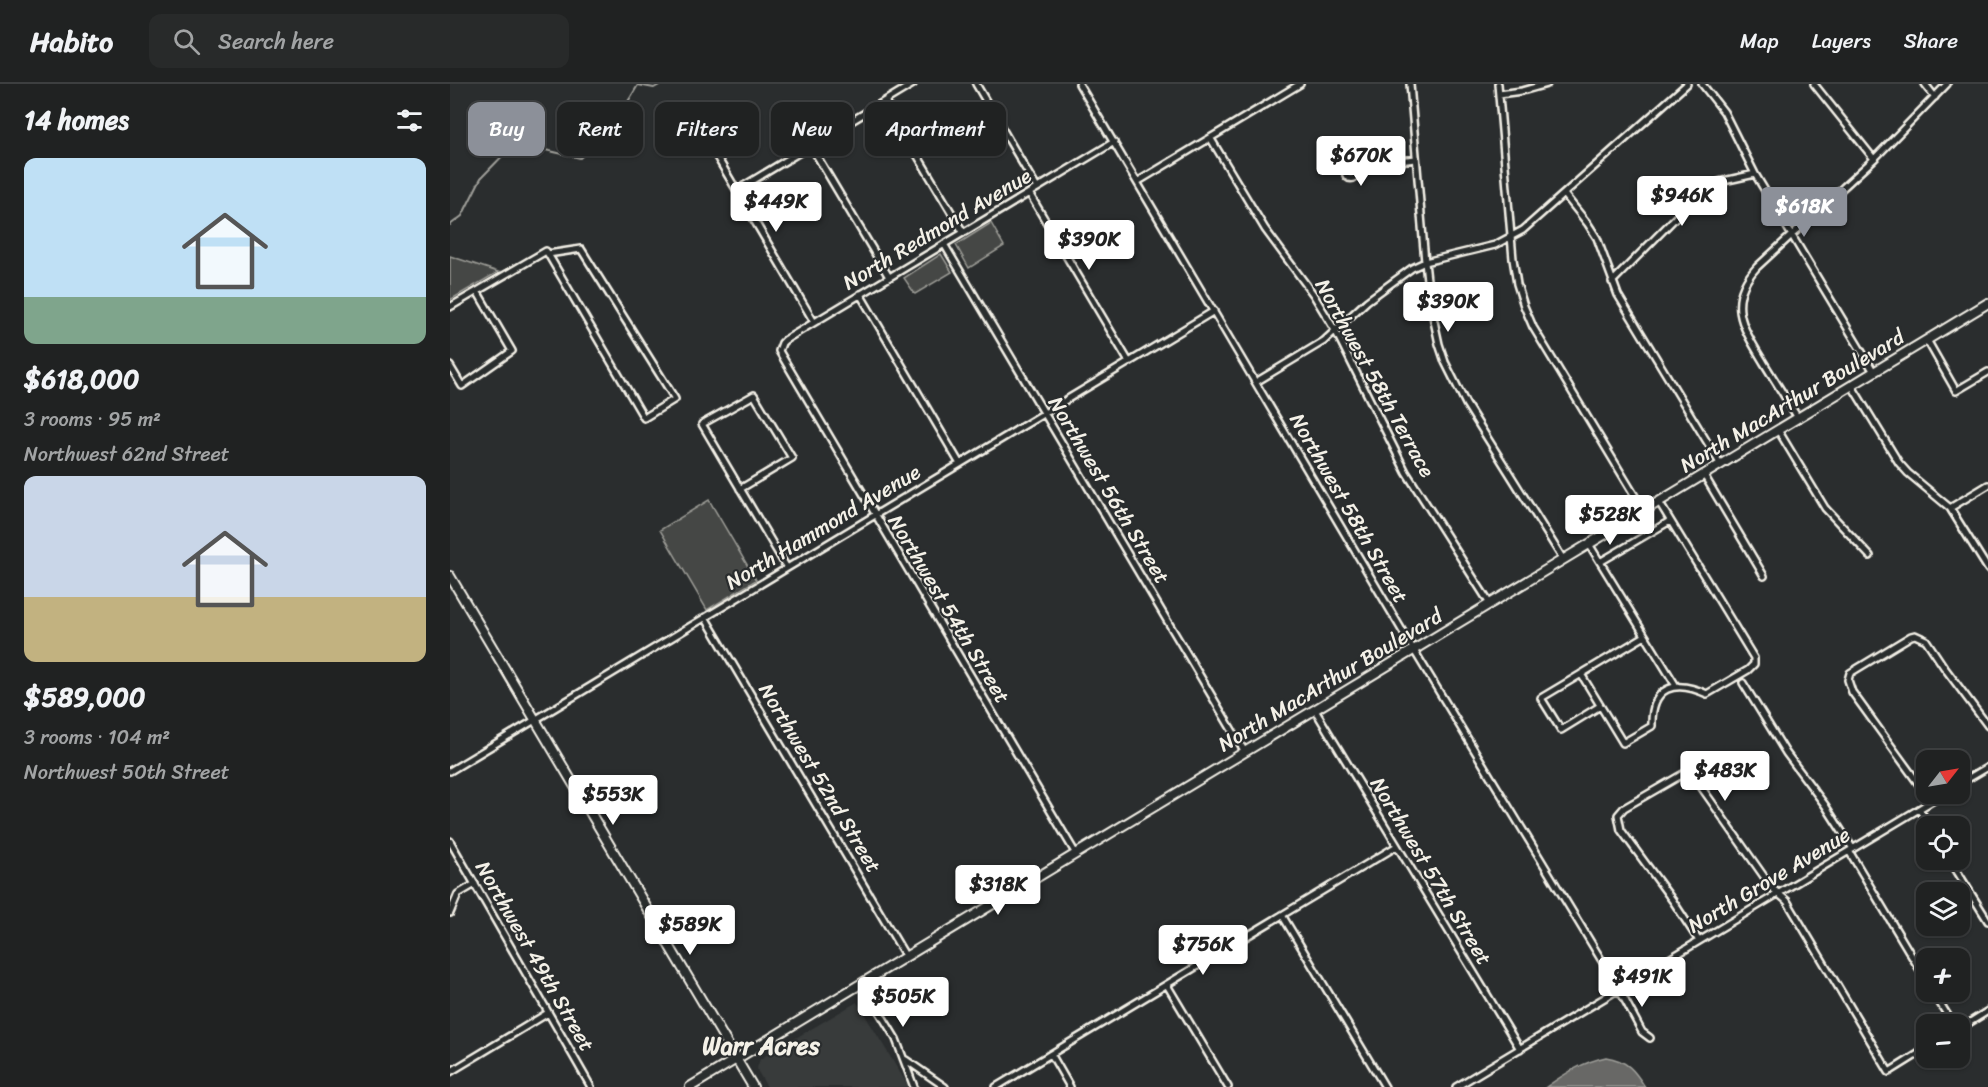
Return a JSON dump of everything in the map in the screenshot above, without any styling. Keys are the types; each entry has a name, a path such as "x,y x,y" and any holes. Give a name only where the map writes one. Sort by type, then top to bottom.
{"main road":[{"name":"North MacArthur Boulevard","path":"690,1087 1988,303"},
{"path":"450,576 753,1087"}],"street":[{"path":"853,120 913,84"},
{"path":"976,84 1037,188"},
{"name":"Northwest 58th Street","path":"1079,84 1414,650 1619,989 1642,1032 1650,1038"},
{"path":"1137,182 1300,84"},
{"path":"1410,84 1425,262 1434,324 1445,362 1466,404 1563,559"},
{"path":"1498,84 1511,237 1517,284 1524,306 1533,327 1644,511"},
{"path":"1499,94 1547,84"},
{"path":"1256,382 1336,332 1382,288 1412,267 1476,250 1511,237 1534,221 1687,84"},
{"path":"1702,84 1724,112 1755,174 1874,372"},
{"path":"1814,84 1874,159"},
{"path":"1925,84 1935,97"},
{"path":"1798,418 1742,325 1739,304 1744,283 1749,275 1791,234 1874,159 1947,84"},
{"path":"885,101 963,232"},
{"name":"Northwest 58th Terrace","path":"1211,139 1265,229 1313,294 1336,332 1406,472 1490,604"},
{"name":"North Redmond Avenue","path":"780,347 785,340 814,322 1114,142"},
{"path":"737,190 794,156"},
{"path":"817,156 888,277"},
{"path":"717,157 814,322"},
{"path":"1356,171 1371,164 1416,159"},
{"path":"1612,282 1684,208 1707,188 1719,182 1755,174"},
{"path":"1029,193 1129,362"},
{"path":"1564,194 1588,224 1596,238 1612,282 1721,465"},
{"name":"Northwest 56th Street","path":"944,244 1245,752"},
{"path":"450,307 546,251 548,254 581,249 675,399 644,418 548,254"},
{"path":"450,366 462,386 512,351 477,291"},
{"path":"860,294 960,464"},
{"name":"North Hammond Avenue","path":"450,771 1214,311"},
{"path":"1927,340 1956,391 1988,372"},
{"name":"Northwest 54th Street","path":"780,347 781,356 1076,854"},
{"path":"1852,386 1899,463 1950,508 1988,569"},
{"path":"740,489 792,458 754,395 702,424 740,489 787,568"},
{"path":"1778,430 1825,508 1870,556"},
{"path":"1704,475 1764,576"},
{"path":"1950,508 1988,485"},
{"path":"1581,674 1623,743 1652,726 1656,700 1666,690 1684,686 1707,694 1748,670 1754,664 1754,658 1659,502"},
{"path":"1600,562 1670,521"},
{"path":"1589,544 1676,686"},
{"name":"Northwest 52nd Street","path":"705,617 906,957"},
{"path":"1916,780 1849,686 1850,674 1883,652 1915,635 1926,640 1988,726"},
{"path":"1600,706 1561,730 1541,698 1645,636"},
{"path":"1743,683 1786,753 1825,805 1916,963"},
{"name":"Northwest 57th Street","path":"1315,710 1520,1049"},
{"path":"1970,778 1988,767"},
{"path":"1699,941 1619,824 1620,812 1677,776 1689,774 1694,777 1772,888 1786,901 1889,1072 1916,1055"},
{"name":"North Grove Avenue","path":"1456,1087 1926,804"},
{"path":"1919,809 1924,816"},
{"name":"Northwest 49th Street","path":"450,841 591,1087"},
{"path":"996,1087 1397,846"},
{"path":"1956,870 1988,921"},
{"path":"450,913 456,897 475,884"},
{"path":"1282,915 1385,1087"},
{"path":"862,983 896,1039 906,1060 914,1087"},
{"path":"1167,985 1228,1087"},
{"path":"1970,1022 1988,1011"},
{"path":"450,1072 548,1013"},
{"path":"1051,1054 1070,1087"},
{"path":"906,1060 945,1087"}],"shaded area":[{"path":"991,223 1004,246 969,268 956,245"},
{"path":"941,254 952,272 915,294 904,278"},
{"path":"450,256 498,272 450,300"},
{"path":"709,500 756,580 707,610 660,530"},
{"path":"857,1002 909,1087 767,1087 757,1068 760,1059"},
{"path":"1606,1057 1630,1067 1645,1087 1546,1087 1575,1069"}],"waterway":[{"path":"450,225 462,216 481,178 515,143 580,158 612,124 638,85 654,88 661,84"}],"district":[{"name":"Warr Acres","path":"761,1046"}]}
